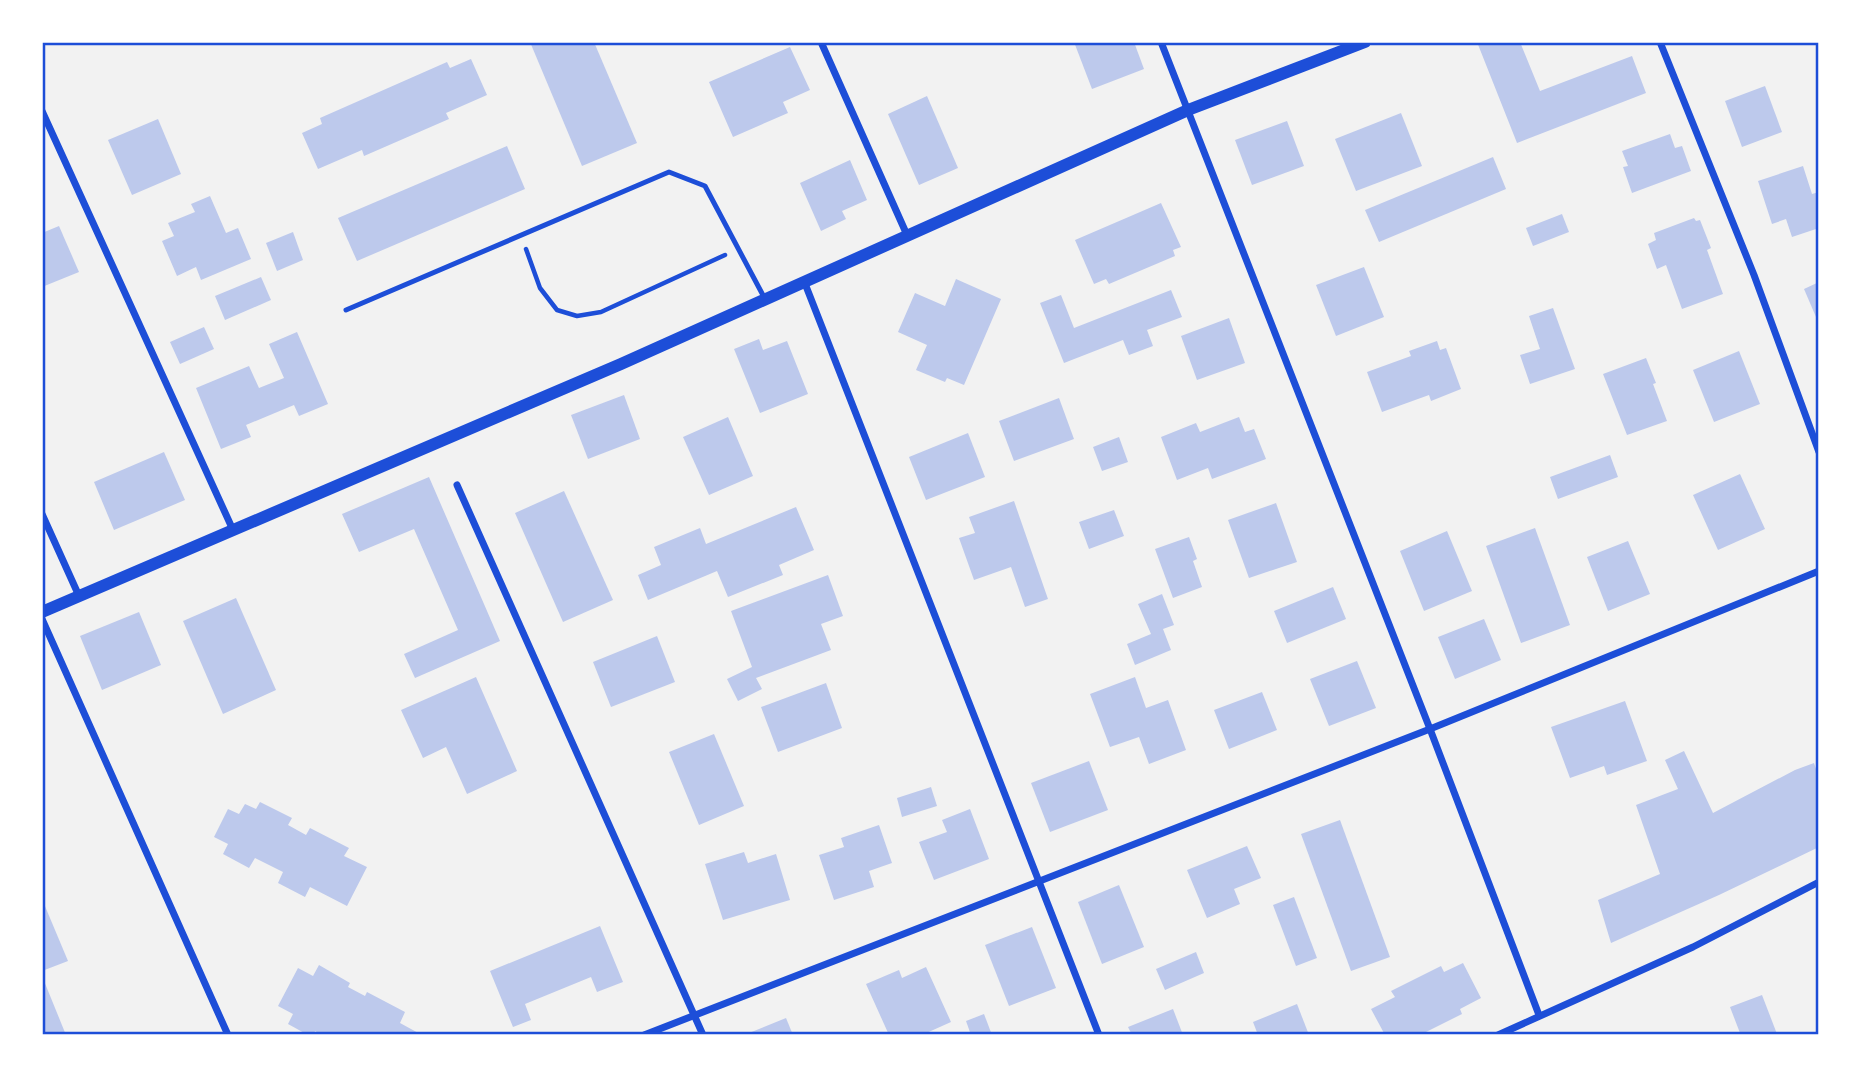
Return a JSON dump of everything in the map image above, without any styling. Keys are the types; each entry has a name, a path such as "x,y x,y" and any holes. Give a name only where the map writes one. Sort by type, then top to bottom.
{"street":[{"path":"821,42 907,235"},
{"path":"1161,42 1539,1015"},
{"path":"42,612 804,282 1188,110 1365,42"},
{"path":"1660,42 1754,275 1819,452"},
{"path":"42,111 233,530"},
{"path":"804,282 1099,1035"},
{"path":"457,485 703,1035"},
{"path":"42,514 79,596"},
{"path":"644,1035 1430,729 1819,571"},
{"path":"42,619 228,1035"},
{"path":"1498,1035 1693,947 1819,882"}],"lane":[{"path":"346,310 669,172 705,186 765,299"}],"path":[{"path":"521,235 540,288 557,310 577,316 601,312 738,249"}],"building":[{"path":"530,42 594,42 637,143 582,166"},
{"path":"1074,42 1134,42 1144,69 1092,89"},
{"path":"1477,42 1520,42 1540,91 1632,56 1646,93 1517,143"},
{"path":"790,47 810,90 783,102 788,113 733,137 709,82"},
{"path":"471,59 487,95 446,113 449,119 364,156 362,150 318,169 302,133 322,124 320,118 447,62 450,68"},
{"path":"1765,86 1782,132 1742,147 1725,101"},
{"path":"927,96 958,168 919,185 888,114"},
{"path":"1401,113 1422,166 1356,191 1335,139"},
{"path":"158,119 181,174 132,195 108,140"},
{"path":"1287,121 1304,166 1252,185 1235,140"},
{"path":"1670,134 1675,148 1682,146 1691,171 1632,193 1623,167 1628,166 1622,151"},
{"path":"507,146 525,189 357,261 338,218"},
{"path":"1493,157 1506,189 1379,242 1365,210"},
{"path":"850,160 867,200 842,211 846,219 821,231 800,183"},
{"path":"1803,166 1812,194 1819,192 1819,228 1792,237 1786,219 1772,224 1758,181"},
{"path":"210,196 226,233 238,228 251,259 201,280 196,267 177,276 162,241 174,236 168,223 195,212 191,204"},
{"path":"1161,203 1181,247 1173,250 1175,256 1109,284 1106,279 1094,284 1075,240"},
{"path":"1562,214 1569,232 1533,246 1526,228"},
{"path":"1694,218 1696,221 1700,220 1711,248 1707,250 1723,294 1682,309 1666,265 1657,269 1648,244 1656,240 1654,233"},
{"path":"59,226 79,272 42,287 42,233"},
{"path":"293,232 303,260 277,271 266,243"},
{"path":"1364,267 1384,317 1336,336 1316,285"},
{"path":"261,277 271,300 225,320 215,296"},
{"path":"956,279 1001,299 964,385 947,378 945,382 916,370 927,345 898,332 915,293 945,306"},
{"path":"1819,282 1819,324 1804,289"},
{"path":"1171,290 1182,317 1147,330 1153,346 1129,355 1123,340 1064,363 1040,303 1061,295 1074,328"},
{"path":"1553,308 1575,369 1530,384 1520,355 1540,349 1529,316"},
{"path":"1229,318 1245,363 1197,380 1181,336"},
{"path":"204,327 214,349 180,364 170,342"},
{"path":"297,332 328,404 299,416 294,405 246,425 251,437 221,449 196,388 249,366 259,388 284,378 269,344"},
{"path":"759,339 763,350 787,341 808,394 760,413 734,349"},
{"path":"1437,341 1440,350 1446,348 1461,389 1431,401 1429,395 1382,412 1367,372 1411,356 1409,351"},
{"path":"1739,351 1760,404 1714,422 1693,370"},
{"path":"1646,358 1667,421 1627,435 1603,374"},
{"path":"624,395 640,439 588,459 571,415"},
{"path":"1059,398 1074,439 1014,461 999,421"},
{"path":"728,417 753,476 709,495 683,437"},
{"path":"1239,417 1245,432 1254,429 1266,459 1212,479 1208,468 1177,480 1161,437 1196,423 1200,432"},
{"path":"968,433 985,477 926,500 909,457"},
{"path":"1119,437 1128,462 1102,471 1093,447"},
{"path":"164,452 185,500 114,530 94,482"},
{"path":"1610,455 1618,477 1558,499 1550,477"},
{"path":"1740,474 1765,529 1718,550 1693,495"},
{"path":"429,477 500,641 415,678 404,654 458,630 414,529 359,552 342,514"},
{"path":"564,491 613,600 563,622 515,513"},
{"path":"1014,501 1048,599 1025,607 1011,567 974,580 959,538 975,533 969,517"},
{"path":"1276,503 1297,562 1249,578 1228,520"},
{"path":"796,507 814,550 779,565 783,575 728,597 717,571 648,600 638,575 661,565 654,547 700,528 706,544"},
{"path":"1114,510 1124,536 1089,549 1079,522"},
{"path":"1535,528 1570,625 1521,643 1486,546"},
{"path":"1447,531 1472,591 1424,611 1400,551"},
{"path":"1189,537 1197,559 1193,561 1202,587 1173,598 1155,549"},
{"path":"1628,541 1650,594 1608,611 1587,557"},
{"path":"828,575 843,616 821,624 831,650 756,678 762,689 738,701 727,679 752,667 731,611"},
{"path":"1333,587 1346,619 1287,643 1274,611"},
{"path":"1162,594 1174,625 1163,629 1171,650 1135,665 1127,644 1151,634 1138,604"},
{"path":"236,598 276,690 223,714 183,621"},
{"path":"139,612 161,665 102,690 80,636"},
{"path":"1484,619 1501,660 1455,679 1438,637"},
{"path":"657,636 675,682 611,707 593,662"},
{"path":"1357,661 1376,708 1329,726 1310,679"},
{"path":"476,677 517,771 467,794 446,747 423,758 401,710"},
{"path":"1135,677 1146,708 1168,700 1186,750 1149,764 1139,737 1110,747 1090,694"},
{"path":"826,683 842,728 778,752 761,707"},
{"path":"1262,692 1277,730 1229,749 1214,710"},
{"path":"1625,701 1647,761 1607,775 1604,766 1570,778 1551,727"},
{"path":"714,734 744,806 699,825 669,752"},
{"path":"1684,751 1713,813 1795,770 1814,763 1819,778 1819,847 1611,943 1598,900 1660,874 1636,805 1678,789 1665,760"},
{"path":"1089,761 1108,810 1050,832 1031,783"},
{"path":"931,787 937,806 902,817 897,798"},
{"path":"260,802 292,818 288,825 306,835 310,828 349,848 344,856 367,867 347,906 310,887 305,897 278,883 283,872 255,858 249,868 223,854 228,844 214,837 228,809 239,814 245,804 256,809"},
{"path":"970,809 989,859 934,880 919,842 947,832 942,820"},
{"path":"1340,820 1390,957 1351,971 1301,834"},
{"path":"879,825 892,863 869,871 874,887 834,900 819,855 844,847 841,838"},
{"path":"1247,846 1261,878 1234,889 1240,904 1207,918 1187,870"},
{"path":"744,852 748,863 776,854 790,900 723,920 705,864"},
{"path":"1119,885 1144,947 1102,964 1078,902"},
{"path":"1294,897 1317,958 1296,966 1273,905"},
{"path":"42,899 68,961 42,971"},
{"path":"600,926 623,982 597,992 591,977 525,1004 531,1020 513,1027 490,971"},
{"path":"1032,927 1056,988 1009,1006 985,945"},
{"path":"1196,952 1204,973 1165,990 1156,969"},
{"path":"1463,963 1481,998 1460,1009 1462,1014 1420,1035 1385,1035 1371,1009 1395,997 1391,991 1441,966 1444,972"},
{"path":"319,965 350,983 348,987 365,996 367,992 405,1012 400,1023 422,1035 322,1035 315,1031 314,1035 308,1035 288,1024 293,1014 278,1006 298,968 313,976"},
{"path":"926,967 951,1022 922,1035 889,1035 866,984 899,970 902,978"},
{"path":"42,976 66,1035 42,1035"},
{"path":"1762,995 1777,1034 1734,1035 1740,1033 1730,1007"},
{"path":"1297,1004 1309,1035 1258,1035 1253,1022"},
{"path":"1173,1009 1183,1035 1132,1035 1128,1027"},
{"path":"984,1014 992,1035 971,1035 966,1021"},
{"path":"786,1018 793,1035 744,1035"}]}
